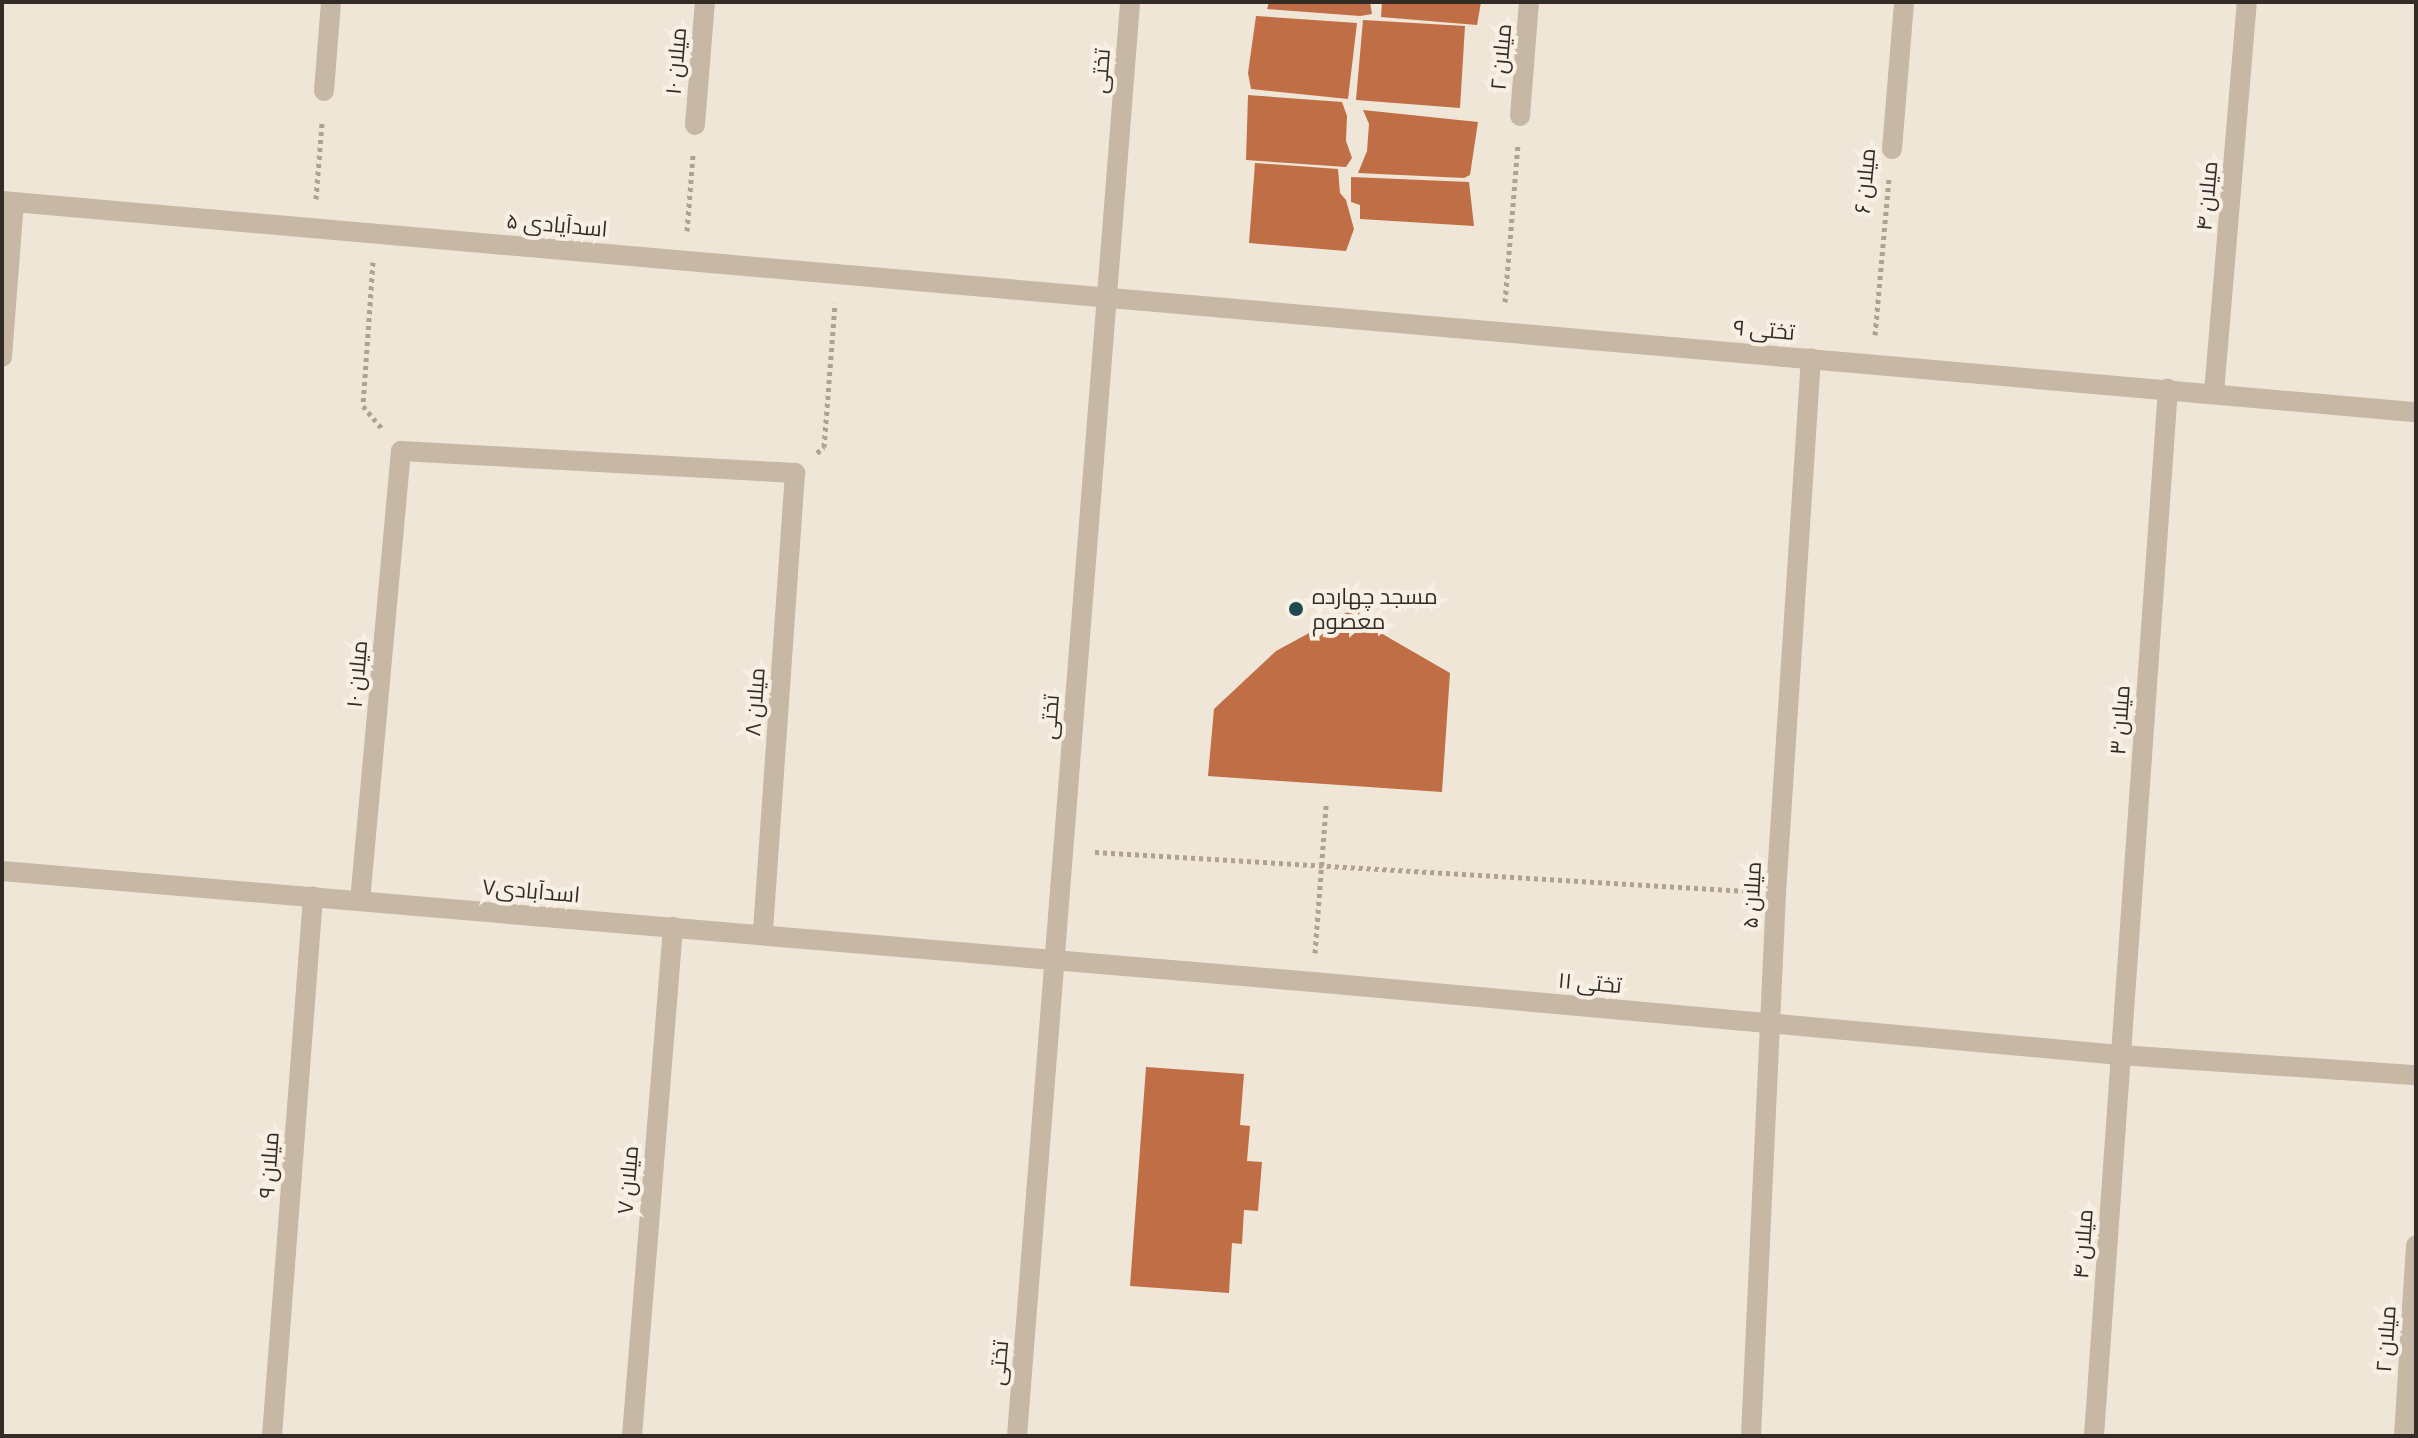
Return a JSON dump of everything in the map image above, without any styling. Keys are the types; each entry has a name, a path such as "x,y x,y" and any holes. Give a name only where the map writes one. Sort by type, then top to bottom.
{"street":[{"path":"324,91 331,2"},
{"name":"میلان ۱۰","path":"695,125 705,2"},
{"name":"تختی","path":"1017,1436 1130,2"},
{"name":"میلان ۲","path":"1520,116 1529,2"},
{"name":"میلان ۶","path":"1892,149 1904,2"},
{"name":"میلان ۴","path":"2214,393 2247,2"},
{"path":"2,357 8,202"},
{"name":"اسدآیادی ۵","path":"8,202 1107,297"},
{"name":"تختی ۹","path":"1107,297 2416,412"},
{"name":"میلان ۵","path":"1751,1436 1776,893 1811,358"},
{"name":"میلان ۳","path":"2120,1055 2168,389"},
{"path":"401,451 795,473"},
{"name":"میلان ۱۰","path":"360,901 401,451"},
{"name":"میلان ۸","path":"763,935 795,473"},
{"name":"اسدآبادی۷","path":"2,871 1055,960"},
{"name":"میلان ۹","path":"272,1436 313,897"},
{"name":"میلان ۷","path":"632,1436 673,927"},
{"name":"تختی ۱۱","path":"1055,960 2120,1055 2416,1075"},
{"name":"میلان ۴","path":"2094,1436 2120,1055"},
{"name":"میلان ۲","path":"2404,1436 2416,1245"}],"path":[{"path":"314,228 324,91"},
{"path":"1503,331 1520,116"},
{"path":"684,261 695,125"},
{"name":"میلان ۶","path":"1873,364 1892,149"},
{"path":"375,233 363,406 401,451"},
{"path":"795,473 824,447 837,274"},
{"path":"1313,982 1326,805"},
{"path":"1064,850 1321,863 1776,893"}],"building":[{"path":"1269,2 1370,2 1372,14 1360,16 1267,9"},
{"path":"1382,2 1481,2 1477,25 1381,17"},
{"path":"1256,16 1357,23 1348,99 1251,89 1248,73"},
{"path":"1363,20 1465,26 1460,108 1356,100"},
{"path":"1248,95 1342,102 1347,116 1346,141 1352,158 1346,167 1246,160"},
{"path":"1363,110 1478,122 1470,175 1464,178 1358,173 1367,151 1369,124"},
{"path":"1255,163 1338,169 1340,193 1346,200 1354,229 1346,251 1249,243"},
{"path":"1351,177 1469,182 1474,226 1360,219 1360,205 1351,202"},
{"path":"1359,606 1379,632 1450,673 1442,792 1208,776 1214,709 1276,651"},
{"path":"1146,1067 1244,1074 1240,1125 1250,1126 1247,1161 1262,1162 1258,1211 1244,1210 1242,1244 1232,1243 1229,1293 1130,1286"}],"place":[{"name":"مسجد چهارده معصوم","path":"1296,609"}]}
